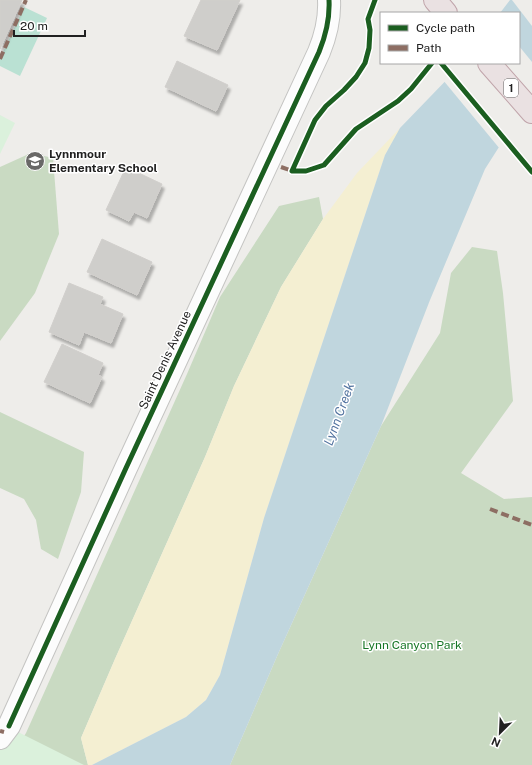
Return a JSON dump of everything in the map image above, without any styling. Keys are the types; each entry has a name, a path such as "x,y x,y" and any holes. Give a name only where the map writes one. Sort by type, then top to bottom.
{"highway":[{"path":"435,0 445,12"},
{"name":"1","path":"490,64 532,112"}],"street":[{"name":"Saint Denis Avenue","path":"5,732 319,52 325,36 328,19 328,0"}],"green space":[{"path":"24,7 47,18 20,76 0,66 0,59"},
{"path":"0,115 15,123 0,154"},
{"path":"31,153 53,158 59,234 35,293 0,341 0,167"},
{"path":"319,197 323,219 281,287 234,386 205,457 81,738 88,765 6,765 26,733 220,297 279,206"},
{"name":"Lynn Canyon Park","path":"472,247 497,251 503,293 513,401 461,473 504,499 532,497 532,765 230,765 278,654 381,426 440,333 451,273"},
{"path":"0,412 84,452 81,492 58,559 41,549 36,520 24,499 0,488"},
{"path":"0,723 84,765 0,765"}],"sand":[{"path":"400,128 385,155 264,518 220,675 206,700 186,717 92,765 88,765 81,738 205,457 234,386 281,287 323,219 357,173"}],"water":[{"name":"Lynn Creek","path":"510,0 532,0 532,95 485,169 430,300 381,426 278,654 230,765 92,765 186,717 206,700 220,675 264,518 385,155 400,128 457,69 520,64 520,12 501,12"}],"pier":[{"path":"512,0 532,0 532,26"},
{"path":"520,47 532,62 532,98 500,149 443,80 458,64 520,64"}],"building":[{"path":"0,0 22,0 0,49"},
{"path":"201,0 240,0 217,50 184,36"},
{"path":"177,61 228,85 216,111 165,87"},
{"path":"126,167 162,184 147,218 134,212 129,221 106,210"},
{"path":"102,239 152,262 137,295 87,272"},
{"path":"69,283 103,297 100,304 123,314 111,343 84,332 79,345 49,332"},
{"path":"62,344 103,363 98,375 102,377 90,403 44,382"}],"marked path":[{"path":"0,59 26,0"},
{"path":"281,167 292,171"},
{"path":"490,509 532,525"},
{"path":"0,731 4,732"}],"cycle path":[{"path":"9,726 126,468 319,52 327,27 329,0"},
{"path":"375,0 368,19 370,30 369,48 365,63 356,77 326,106 315,120 292,171 306,171 324,165 356,129 398,101 411,89 431,64"},
{"path":"442,64 532,172"}],"place":[{"name":"Lynnmour Elementary School","path":"35,161"}]}
